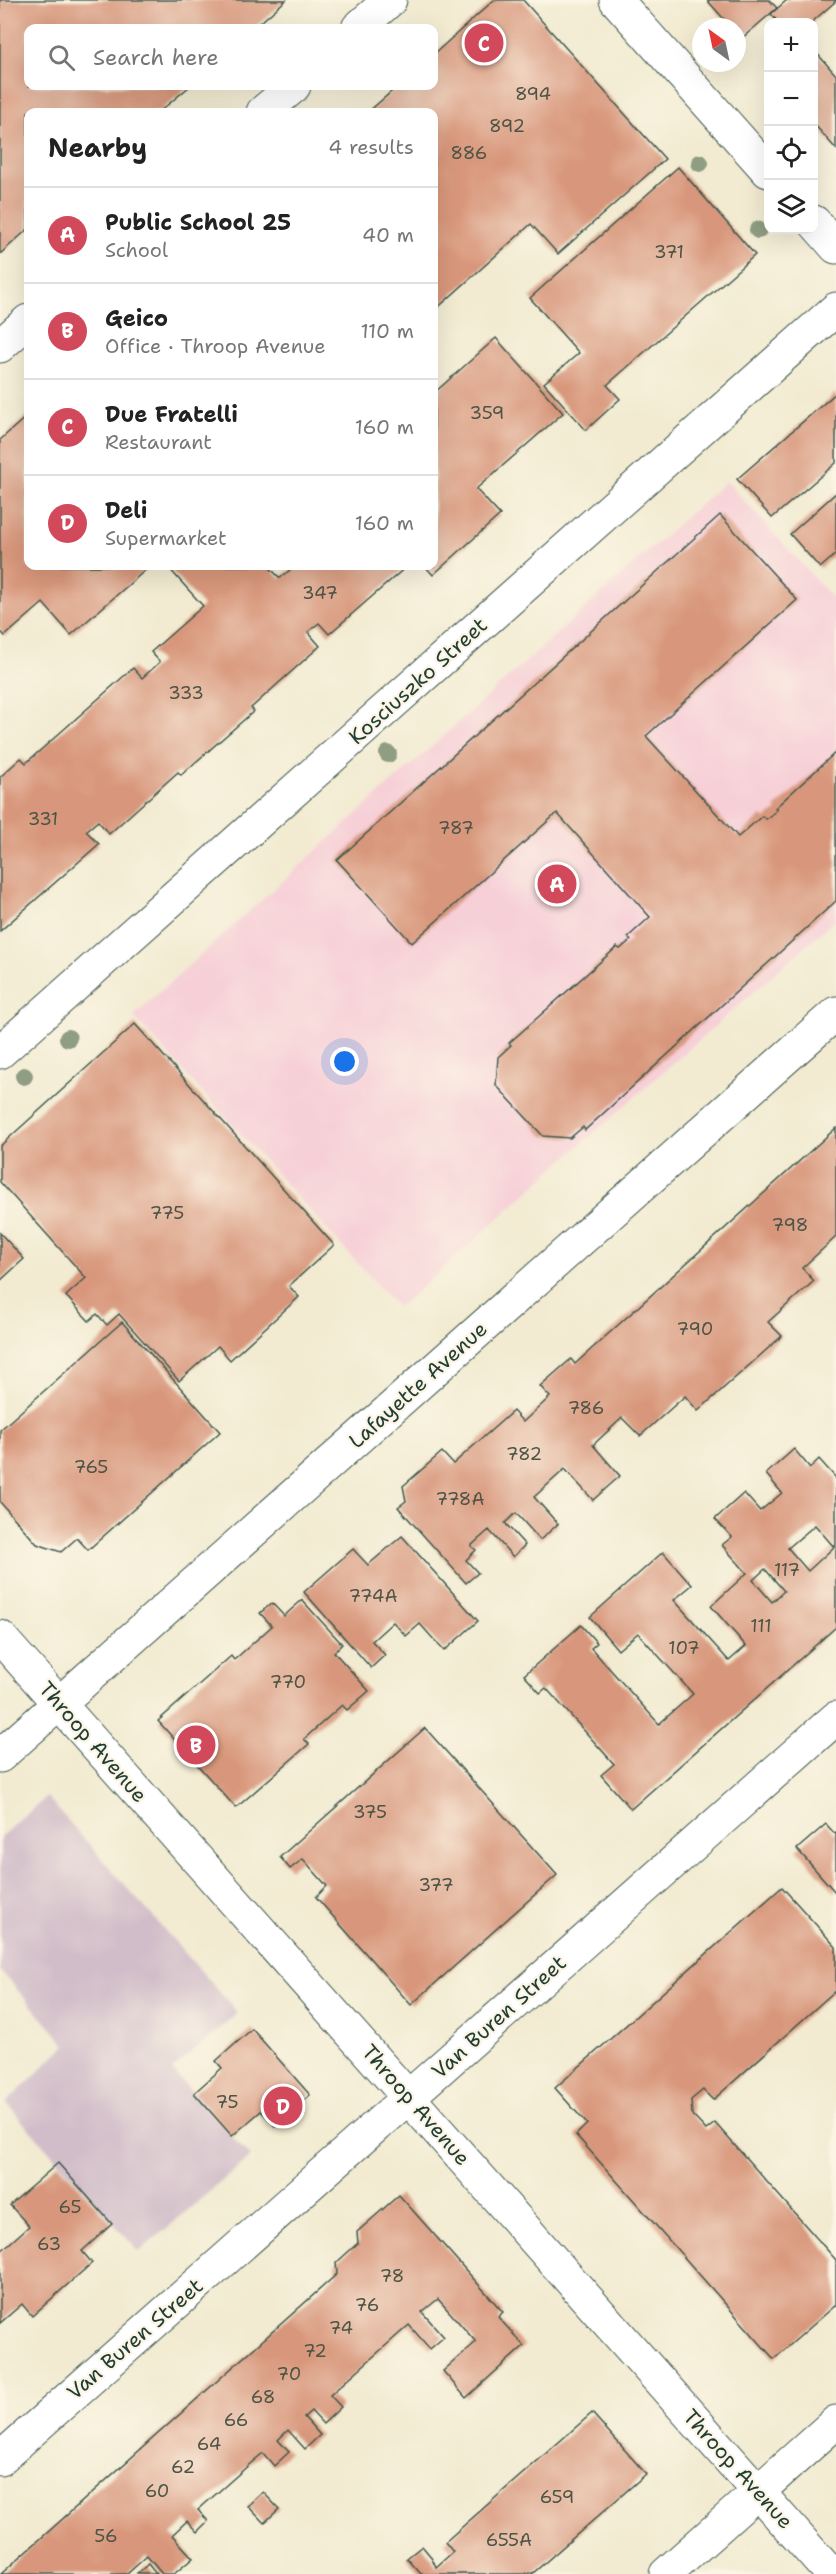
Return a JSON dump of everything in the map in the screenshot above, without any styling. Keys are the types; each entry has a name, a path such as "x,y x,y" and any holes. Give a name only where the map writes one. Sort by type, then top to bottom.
{"street":[{"path":"363,24 390,0"},
{"path":"616,0 764,166"},
{"path":"268,108 289,90"},
{"path":"818,227 836,247"},
{"name":"Kosciuszko Street","path":"0,1052 836,309"},
{"path":"0,346 24,325"},
{"name":"Lafayette Avenue","path":"0,1756 836,1013"},
{"name":"Throop Avenue","path":"0,1637 831,2574"},
{"name":"Van Buren Street","path":"0,2459 836,1718"},
{"path":"666,2574 836,2422"}],"shaded area":[{"path":"726,481 836,602 836,919 426,1284 397,1307 133,1016"},
{"path":"47,1797 238,2013 172,2070 250,2157 139,2252 6,2103 66,2045 0,1970 0,1837"}],"building":[{"path":"0,0 286,0 259,24 24,24 24,90 185,90 164,108 24,108 24,233 0,254"},
{"path":"494,0 523,0 665,159 558,254 531,224 438,307 438,108 373,108 393,90 438,90 438,50"},
{"path":"707,0 769,0 777,8 746,35 746,18 723,18"},
{"path":"787,0 836,0 817,18 774,18 771,14"},
{"path":"818,55 836,75 836,149 818,129"},
{"path":"678,167 755,255 607,385 620,399 586,430 544,383 579,353 530,298"},
{"path":"496,338 563,413 476,489 500,515 433,575 429,570 438,570 438,389"},
{"path":"836,393 836,463 772,518 737,479"},
{"path":"24,419 24,570 145,570 71,635 43,603 5,636 0,631 0,440"},
{"path":"836,493 836,554 820,568 790,534"},
{"path":"720,515 797,600 646,736 738,837 762,816 766,819 777,810 775,808 836,752 836,901 585,1130 583,1127 570,1138 543,1136 496,1085 498,1057 511,1045 509,1043 617,947 620,949 631,940 628,937 650,917 557,813 412,943 337,860"},
{"path":"171,570 272,570 280,578 290,570 402,570 329,634 319,623 308,632 320,646 251,708 254,711 181,775 178,772 109,834 98,821 86,831 99,844 0,931 0,777 21,758 26,763 133,668 142,678 160,662 151,652 203,606"},
{"path":"135,1024 334,1245 289,1286 299,1297 230,1360 218,1346 179,1381 119,1314 107,1325 97,1314 89,1321 66,1296 86,1278 0,1182 0,1146"},
{"path":"836,1128 836,1237 802,1268 814,1281 768,1322 782,1336 698,1411 685,1396 640,1436 622,1418 593,1445 620,1476 593,1500 565,1469 534,1497 558,1524 540,1540 516,1513 505,1523 525,1545 513,1557 489,1530 471,1546 476,1550 466,1560 478,1573 466,1583 398,1507 406,1501 403,1486 442,1452 453,1464 513,1411 523,1422 550,1397 540,1386 571,1359 575,1364"},
{"path":"0,1233 24,1259 0,1281"},
{"path":"122,1322 220,1432 88,1550 77,1538 61,1552 37,1544 0,1502 0,1430"},
{"path":"794,1449 810,1468 819,1459 836,1478 836,1627 631,1809 601,1775 614,1764 546,1688 540,1693 524,1675 581,1625 597,1643 591,1648 659,1724 693,1694 638,1633 618,1650 590,1617 663,1552 692,1585 674,1600 729,1661 746,1646 711,1606 747,1573 722,1545 732,1537 715,1519 744,1493 760,1511 782,1493 766,1474","holes":["815,1525 834,1547 808,1571 788,1548","765,1569 784,1591 772,1602 753,1580"]},
{"path":"402,1536 478,1621 444,1651 420,1624 406,1636 393,1622 372,1641 385,1655 371,1668 304,1592 353,1549 368,1565"},
{"path":"302,1600 342,1644 334,1652 369,1691 347,1710 342,1705 304,1739 309,1744 236,1808 158,1721 231,1656 234,1660 272,1626 260,1613 272,1603 284,1616"},
{"path":"425,1728 557,1875 411,2005 316,1897 327,1886 303,1859 290,1869 280,1857"},
{"path":"826,1824 834,1833 836,1832 836,1893 797,1849"},
{"path":"782,1887 836,1947 836,1990 713,2100 703,2090 691,2100 692,2115 706,2130 715,2123 836,2260 836,2305 774,2359 576,2135 587,2124 555,2088"},
{"path":"252,2029 310,2095 275,2126 261,2111 232,2136 194,2093 222,2068 216,2061"},
{"path":"58,2163 112,2224 82,2251 92,2263 32,2316 22,2304 0,2323 0,2252 29,2226 10,2205"},
{"path":"399,2195 503,2312 498,2317 524,2346 466,2398 443,2371 476,2342 438,2299 422,2312 444,2337 430,2349 409,2325 330,2395 341,2407 323,2424 311,2411 304,2417 320,2435 305,2449 288,2430 278,2440 289,2452 274,2466 263,2453 198,2510 208,2521 197,2532 187,2521 172,2535 193,2558 174,2574 162,2574 147,2556 127,2574 1,2574 337,2274 336,2263 358,2243 357,2232"},
{"path":"592,2413 646,2474 532,2574 421,2574 407,2558 422,2546 436,2567 453,2552 445,2542"},
{"path":"263,2492 279,2509 264,2523 248,2506"},
{"path":"148,2564 156,2574 137,2574"}],"place":[{"name":"Due Fratelli","path":"484,43"},
{"name":"Public School 25","path":"557,884"},
{"name":"Geico","path":"196,1745"},
{"name":"Deli","path":"283,2106"}]}
